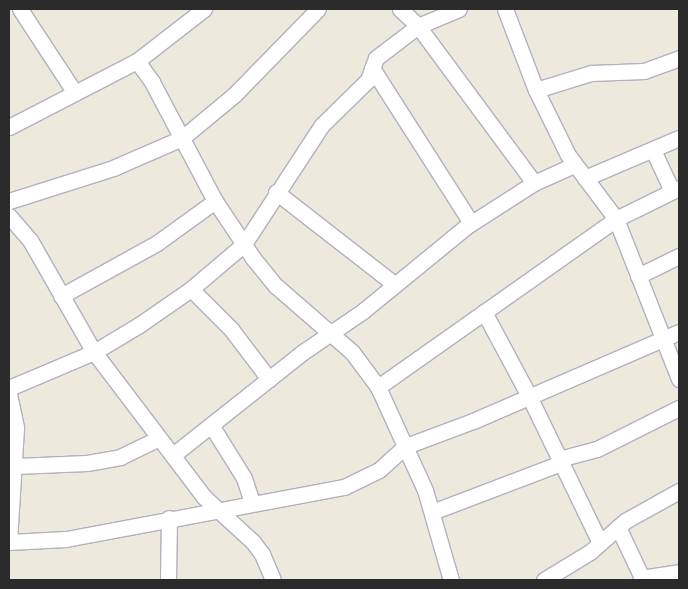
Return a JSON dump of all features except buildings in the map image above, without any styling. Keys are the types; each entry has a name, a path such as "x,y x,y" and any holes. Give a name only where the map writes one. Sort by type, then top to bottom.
{"street":[{"path":"20,9 75,93"},
{"path":"9,128 137,61 203,9"},
{"path":"9,201 113,168 182,138 234,95 318,9"},
{"path":"400,9 418,26 534,183"},
{"path":"9,388 94,352 191,288 244,244 276,192 322,126 368,80 376,58 418,26 460,9"},
{"path":"511,11 536,90 574,165 616,219 679,379"},
{"path":"536,90 591,73 644,71 679,58"},
{"path":"137,61 182,138 215,201 244,244 276,286 352,352 378,387 406,446 432,512 451,580"},
{"path":"372,68 471,223"},
{"path":"585,178 679,138"},
{"path":"378,387 616,219 676,190 653,150"},
{"path":"174,455 269,379 332,334 471,223 534,183 574,165"},
{"path":"276,192 394,284"},
{"path":"61,296 157,243 215,201"},
{"path":"9,216 30,240 94,352 204,497 253,542 262,554 273,580"},
{"path":"638,276 679,256"},
{"path":"191,288 231,329 269,379"},
{"path":"484,312 529,396 600,542"},
{"path":"9,394 16,428 9,542 66,539 353,484 380,470 406,446 679,332"},
{"path":"432,512 597,448 679,408"},
{"path":"211,426 244,478 252,502"},
{"path":"15,466 87,464 120,458 159,438"},
{"path":"544,580 600,542 618,527 679,491"},
{"path":"168,580 169,518"},
{"path":"618,527 642,579 679,572"}]}
